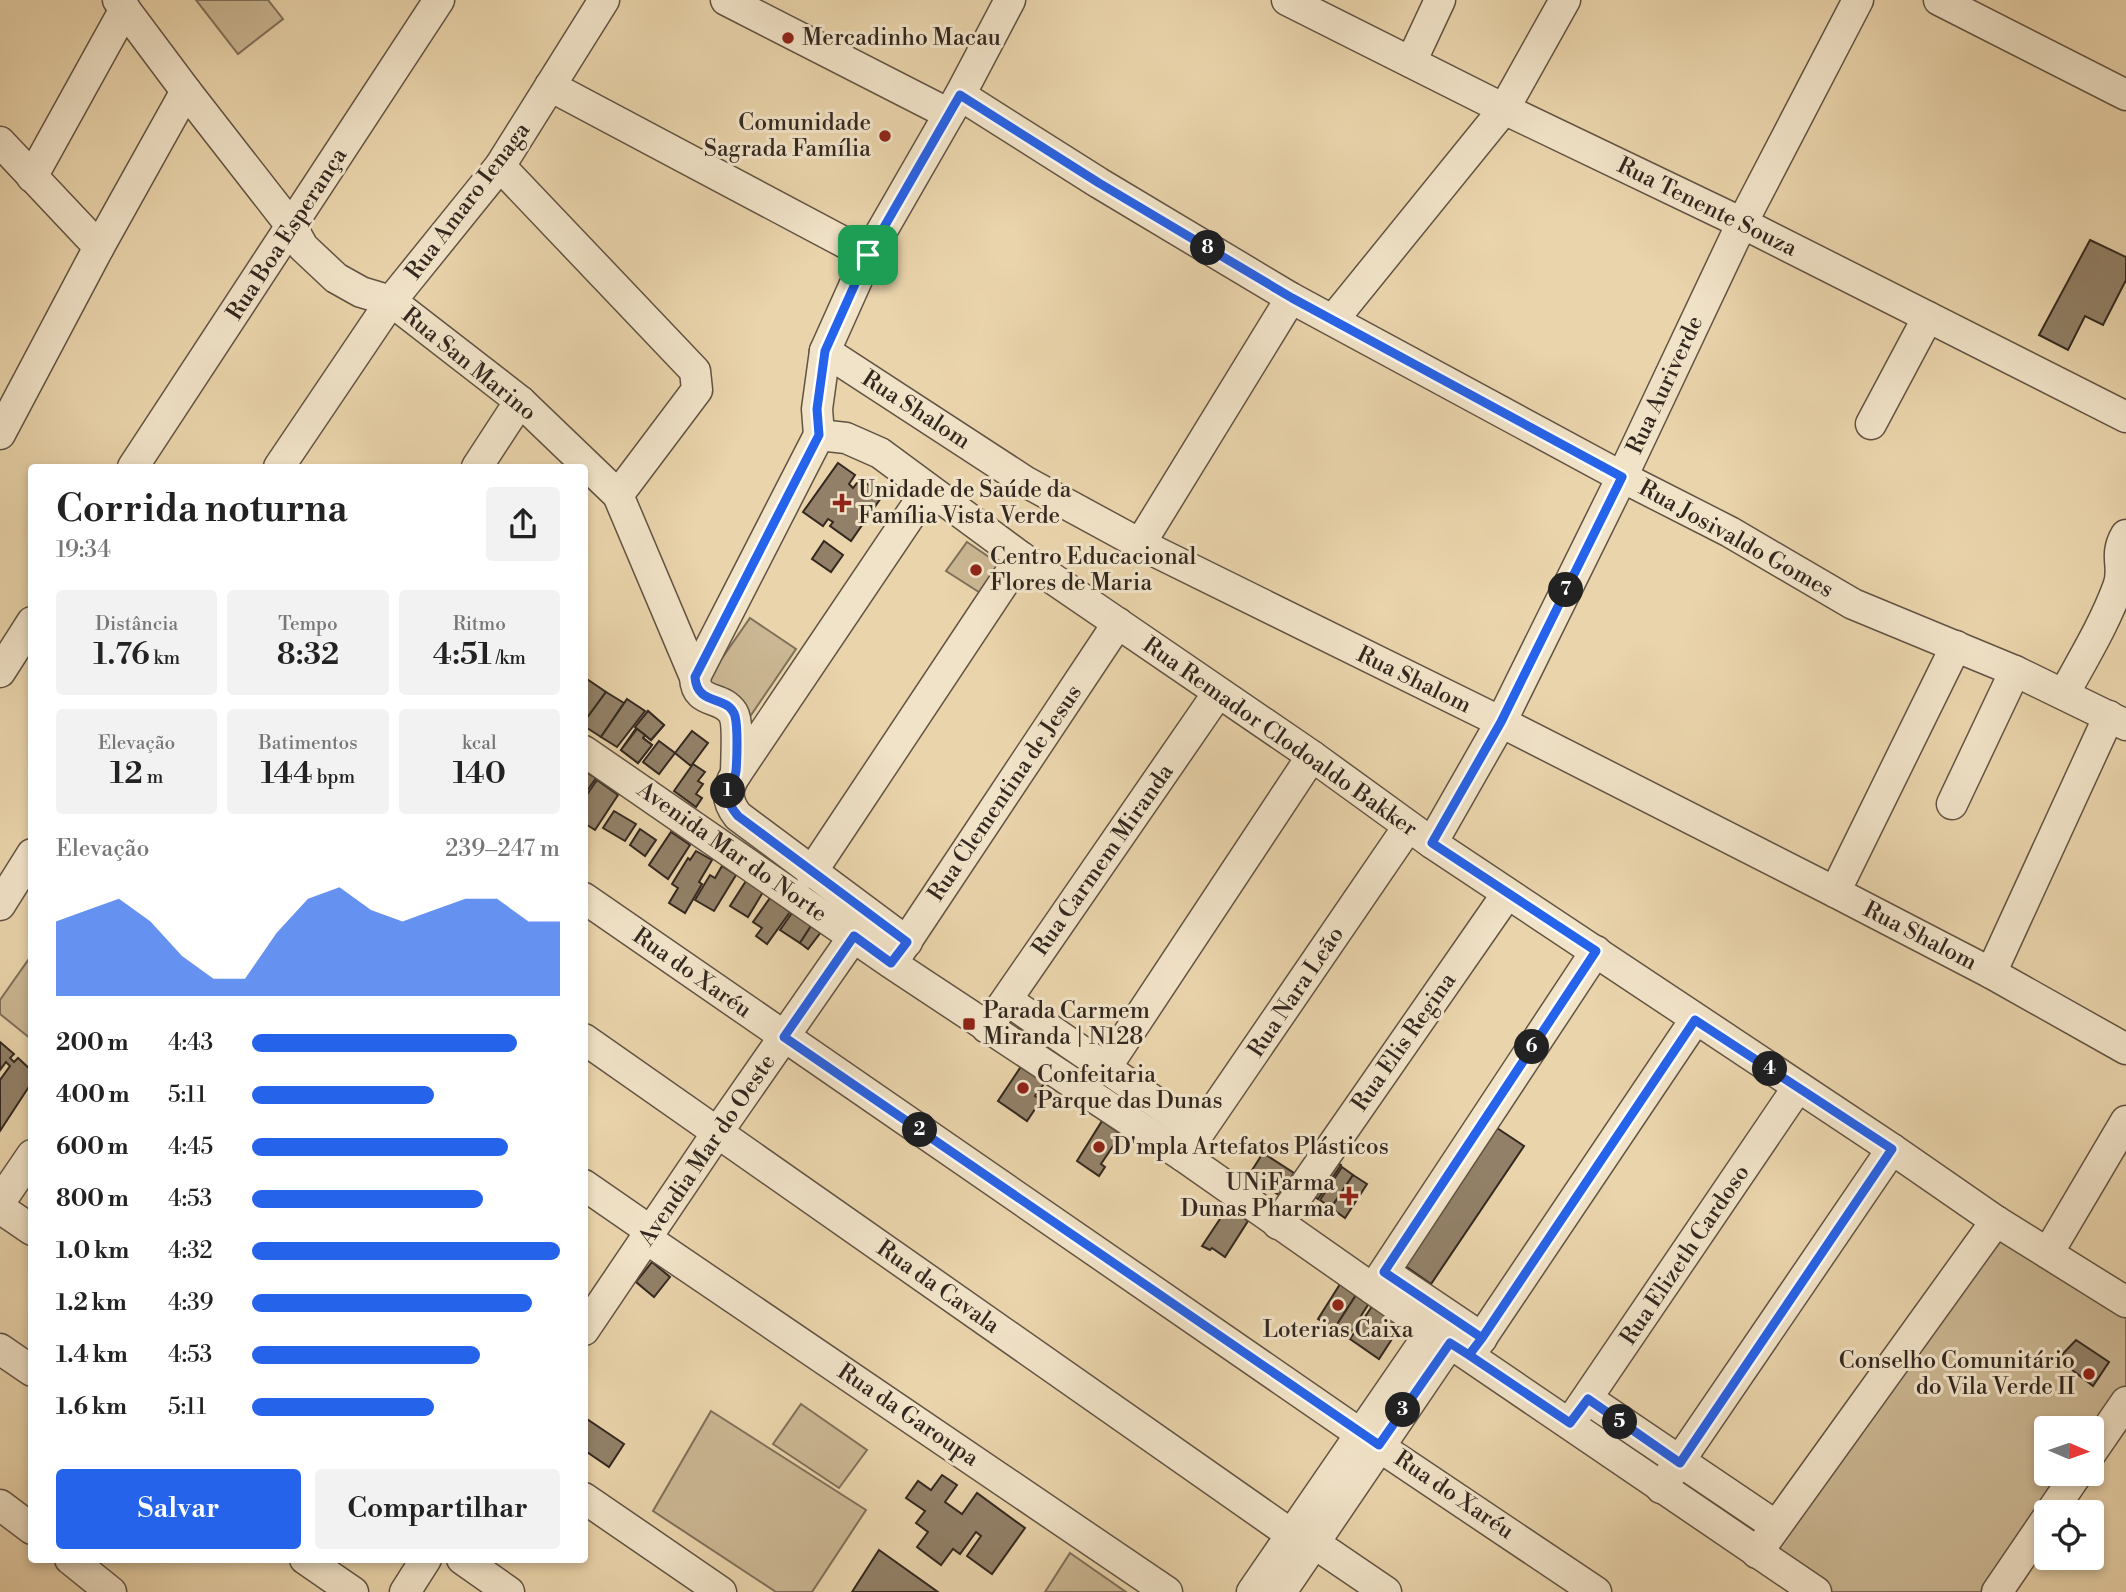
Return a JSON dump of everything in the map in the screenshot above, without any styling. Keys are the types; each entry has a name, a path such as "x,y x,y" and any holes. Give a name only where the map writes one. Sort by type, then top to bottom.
{"street":[{"name":"Rua Boa Esperança","path":"135,464 439,0"},
{"name":"Rua Amaro Ienaga","path":"281,464 391,301 500,166 604,0"},
{"name":"Rua Josivaldo Gomes","path":"726,0 955,104 1099,183 1292,298 1622,477 1730,532 1853,604 2015,671 2118,721"},
{"path":"695,677 819,435 817,409 825,351 868,255 955,104 1010,0"},
{"name":"Rua Tenente Souza","path":"1287,0 1504,109 1742,223 2126,417"},
{"path":"1411,62 1440,0"},
{"path":"1333,320 1504,109 1565,0"},
{"name":"Rua Auriverde","path":"1420,835 1501,722 1622,477 1742,223 1858,0"},
{"path":"1939,0 2126,95"},
{"name":"Rua San Marino","path":"122,4 292,227 303,247 336,278 361,292 391,301 520,401 586,464"},
{"path":"32,177 122,4"},
{"path":"550,86 868,255"},
{"path":"0,434 99,247 186,91"},
{"path":"0,142 99,247"},
{"path":"500,166 695,371 697,390 618,495"},
{"path":"1140,544 1292,298"},
{"path":"1871,424 1928,317"},
{"name":"Rua Shalom","path":"825,351 1026,482 1140,544 1501,722 1835,892 1991,973 2126,1049"},
{"path":"479,464 520,401"},
{"name":"Rua Remador Clodoaldo Bakker","path":"819,435 846,438 880,453 1020,556 1312,757 1420,835 1996,1221 2126,1302"},
{"name":"Rua San Marino","path":"588,466 618,495 695,677 696,687 701,694 730,709 735,718 733,779"},
{"path":"899,952 811,873 738,816 727,797 733,779 928,489"},
{"path":"2064,694 2111,607 2121,579 2119,551 2126,535"},
{"path":"811,873 1020,556"},
{"name":"Rua Clementina de Jesus","path":"899,952 1118,623"},
{"path":"0,672 28,628"},
{"path":"1835,892 1956,646"},
{"path":"1952,804 2015,671"},
{"name":"Rua Carmem Miranda","path":"988,1028 1218,693"},
{"path":"1991,973 2118,721"},
{"name":"Avenida Mar do Norte","path":"588,754 854,936 899,952 988,1028 1191,1144 1284,1215 1379,1280 1458,1341 1579,1411 1661,1488 1816,1592"},
{"path":"1105,1069 1312,757"},
{"name":"Rua Nara Leão","path":"1191,1144 1420,835"},
{"path":"0,905 28,860"},
{"name":"Rua Elis Regina","path":"1284,1215 1507,894"},
{"name":"Rua do Xaréu","path":"588,901 1596,1592"},
{"name":"Avendia Mar do Oeste","path":"588,1325 854,936"},
{"path":"1458,1341 1379,1280 1596,951"},
{"path":"1007,1000 1105,1069 1191,1144"},
{"path":"1252,1592 1303,1539 1371,1440 1458,1341 1695,1020"},
{"name":"Rua da Cavala","path":"588,1042 1303,1539 1385,1592"},
{"name":"Rua Elizeth Cardoso","path":"1579,1411 1798,1087"},
{"path":"2048,1252 2126,1121"},
{"path":"1661,1488 1892,1149"},
{"path":"0,1202 28,1160"},
{"name":"Rua da Garoupa","path":"588,1188 650,1236 1167,1592"},
{"path":"0,1208 28,1227"},
{"path":"1757,1553 1996,1221"},
{"path":"0,1349 28,1368"},
{"path":"2104,1434 2126,1402"},
{"path":"1579,1411 1680,1463 1776,1526"},
{"path":"588,1501 721,1592"},
{"path":"1997,1592 2034,1538"},
{"path":"1281,1592 1303,1539"},
{"path":"75,1563 111,1592"},
{"path":"312,1563 353,1592"},
{"path":"405,1592 423,1563"},
{"path":"468,1563 509,1592"}],"shaded area":[{"path":"196,0 268,0 283,19 238,54"},
{"name":"Centro Educacional Flores de Maria","path":"967,542 1005,568 985,596 946,571"},
{"path":"750,618 796,649 747,721 702,687"},
{"path":"28,960 28,1037 0,1014 0,1000"},
{"path":"1996,1221 2126,1303 2126,1399 2104,1417 2034,1416 2034,1486 2064,1486 2054,1500 2034,1500 2034,1528 1988,1592 1823,1592 1761,1547"},
{"path":"801,1404 867,1450 839,1488 773,1444"},
{"path":"711,1411 866,1510 812,1592 776,1592 653,1511"},
{"path":"1070,1553 1126,1592 1045,1592"}],"building":[{"path":"2090,240 2126,257 2126,280 2103,325 2085,316 2068,350 2039,335"},
{"path":"838,463 855,475 849,484 853,488 860,479 883,495 851,541 830,526 833,522 828,519 823,526 803,512"},
{"path":"824,541 843,555 831,572 812,559"},
{"path":"588,680 606,692 588,717"},
{"path":"606,692 624,703 601,737 588,729 588,717"},
{"path":"627,699 645,711 617,747 601,737"},
{"path":"648,711 664,725 651,740 645,735 643,738 652,745 638,763 621,750"},
{"path":"648,711 664,725 651,740 635,727"},
{"path":"637,729 652,745 638,763 621,750"},
{"path":"692,731 708,743 691,766 675,753"},
{"path":"659,741 675,753 659,774 643,762"},
{"path":"693,764 705,772 698,781 703,784 696,794 702,798 696,807 674,791"},
{"path":"588,773 596,778 588,789"},
{"path":"597,780 618,795 595,830 588,826 588,793"},
{"path":"614,811 636,824 625,841 603,828"},
{"path":"640,829 656,840 645,856 630,845"},
{"path":"671,832 690,845 668,879 649,865"},
{"path":"696,851 712,860 685,913 669,903 678,888 672,884 688,858 690,860"},
{"path":"722,866 736,875 714,911 695,900 710,875 715,878"},
{"path":"746,881 763,892 748,917 730,906"},
{"path":"770,898 790,912 767,944 756,936 762,928 753,922"},
{"path":"792,913 811,926 800,943 780,930"},
{"path":"811,926 821,932 808,949 800,943"},
{"path":"0,1042 14,1054 10,1058 14,1062 18,1058 28,1067 28,1088 0,1131 0,1080 10,1066 6,1062 0,1070"},
{"name":"Confeitaria Parque das Dunas","path":"1022,1065 1046,1081 1035,1096 1041,1100 1027,1121 998,1101"},
{"name":"D'mpla Artefatos Plásticos","path":"1102,1121 1121,1134 1101,1164 1105,1167 1099,1176 1077,1161"},
{"path":"1491,1124 1524,1146 1431,1284 1398,1261"},
{"path":"1263,1153 1294,1173 1279,1195 1249,1175"},
{"path":"1327,1156 1341,1165 1318,1199 1305,1190"},
{"path":"1342,1167 1353,1175 1331,1208 1320,1200"},
{"name":"UNiFarma Dunas Pharma","path":"1353,1175 1367,1184 1345,1218 1331,1208"},
{"path":"1228,1207 1248,1221 1225,1257 1212,1248 1210,1250 1202,1246"},
{"path":"652,1262 670,1277 654,1297 636,1282"},
{"name":"Loterias Caixa","path":"1342,1281 1358,1292 1334,1329 1318,1319"},
{"path":"1358,1292 1371,1300 1347,1338 1334,1329"},
{"path":"1375,1302 1403,1322 1379,1359 1350,1339"},
{"name":"Conselho Comunitário do Vila Verde II","path":"2076,1340 2109,1362 2093,1386 2058,1359"},
{"path":"588,1420 624,1444 609,1467 588,1453"},
{"path":"942,1475 957,1485 945,1502 962,1514 977,1493 1025,1528 992,1574 967,1556 981,1536 976,1532 960,1554 953,1549 941,1565 917,1547 928,1532 916,1523 925,1511 906,1498 918,1481 931,1490"},
{"path":"879,1550 938,1592 852,1592"}],"place":[{"name":"Mercadinho Macau","path":"788,38"},
{"name":"Comunidade Sagrada Família","path":"885,136"},
{"name":"Unidade de Saúde da Família Vista Verde","path":"842,503"},
{"name":"Centro Educacional Flores de Maria","path":"976,570"},
{"name":"Parada Carmem Miranda | N128","path":"969,1024"},
{"name":"Confeitaria Parque das Dunas","path":"1023,1088"},
{"name":"D'mpla Artefatos Plásticos","path":"1099,1147"},
{"name":"UNiFarma Dunas Pharma","path":"1349,1196"},
{"name":"Loterias Caixa","path":"1338,1305"},
{"name":"Conselho Comunitário do Vila Verde II","path":"2089,1374"}],"route":[{"path":"868,255 825,351 817,409 819,435 695,677 696,687 701,694 723,704 735,718 736,774 729,784 727,797 738,816 907,942 891,963 854,936 784,1037 1379,1445 1450,1343 1469,1355 1482,1338 1695,1020 1892,1149 1680,1463 1588,1399 1570,1423 1469,1355 1482,1338 1384,1272 1596,951 1432,843 1501,722 1622,477 1292,298 1099,183 960,95 868,255"}]}
